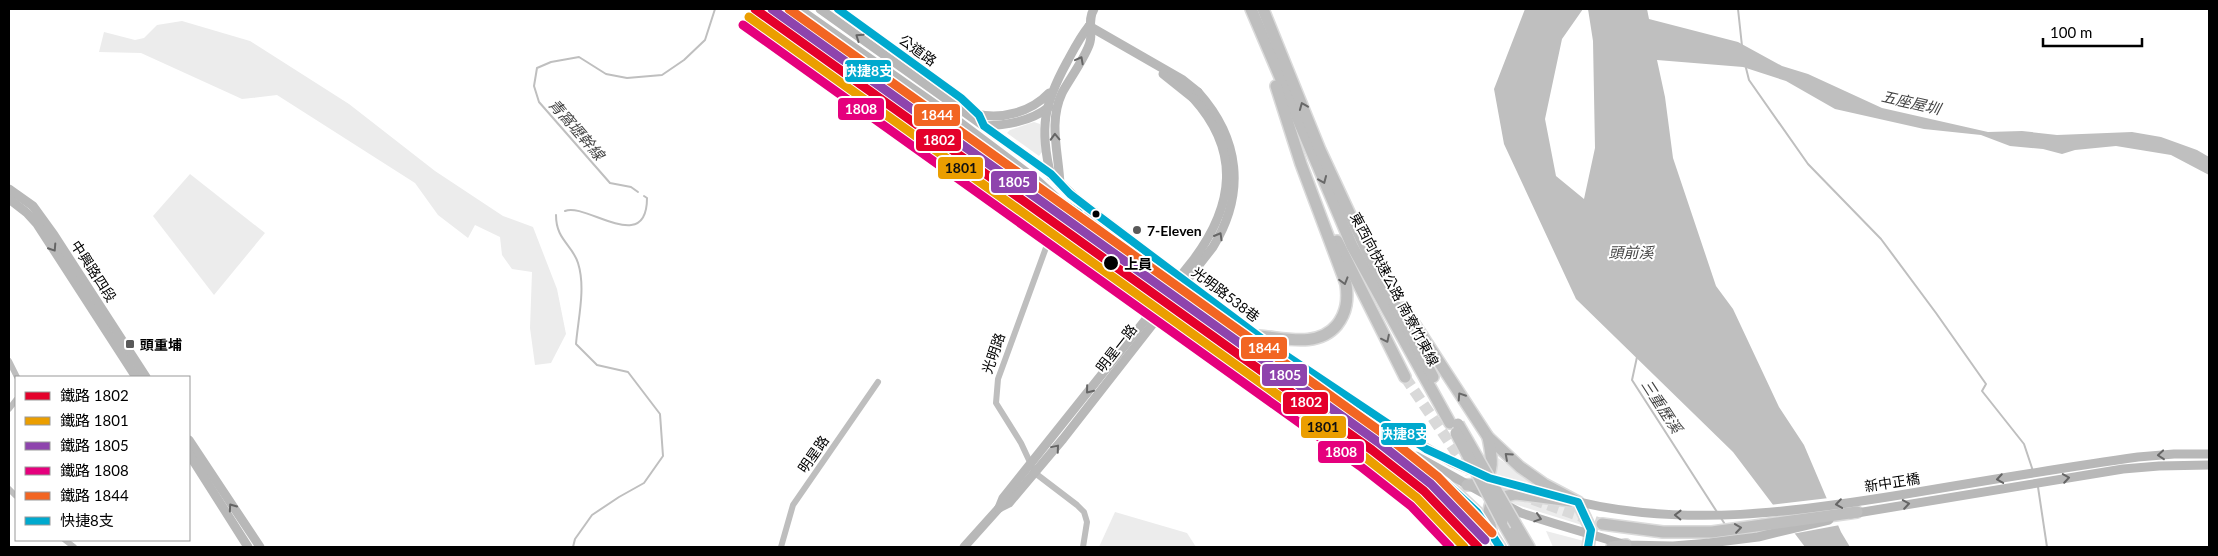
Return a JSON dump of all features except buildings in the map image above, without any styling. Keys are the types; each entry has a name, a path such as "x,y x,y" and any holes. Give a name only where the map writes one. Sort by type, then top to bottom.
{"highway":[{"name":"東西向快速公路 南寮竹東線","path":"1251,9 1352,246 1454,423 1529,547"},
{"name":"東西向快速公路 南寮竹東線","path":"1263,9 1320,150 1365,247 1454,423 1474,472 1517,547"},
{"path":"1259,336 1298,340 1318,338 1334,328 1344,314 1347,298 1346,284 1301,164 1263,38"},
{"path":"1316,202 1405,377"},
{"path":"1365,247 1488,437 1520,466 1544,484 1578,502 1591,530 1588,547"},
{"path":"1467,485 1482,484 1489,478 1492,464 1488,437"},
{"path":"1386,439 1447,484 1477,512 1496,542"},
{"path":"1496,542 1488,516 1489,505 1493,499 1516,494 1578,502"},
{"path":"1602,524 1663,532 1712,532 1858,512"},
{"path":"1612,547 1626,545"}],"street":[{"path":"782,9 943,123 1040,195 1059,200"},
{"path":"799,9 1038,181 1059,200"},
{"name":"公道路","path":"820,9 1056,179"},
{"name":"公道路","path":"838,9 911,61 979,115 984,126"},
{"name":"光明路","path":"1083,547 1087,522 1084,512 1077,504 1035,473 1022,443 1000,410 996,396 998,380 1055,223 1059,200 1054,133 1056,112 1063,92 1090,42 1089,26 1094,9"},
{"name":"光明路","path":"1056,179 1046,149 1046,110 1056,82 1080,37 1089,26"},
{"name":"明星一路","path":"964,547 999,508 1009,503 1063,439 1204,258 1223,231 1234,195 1232,153 1220,121 1183,80 1089,26"},
{"path":"905,69 911,61"},
{"name":"公道路","path":"955,106 979,115 1009,114 1026,109 1042,100 1056,82"},
{"path":"943,123 984,126 1020,122 1046,110 1063,92"},
{"name":"光明路538巷","path":"1056,179 1089,209 1259,336 1386,424 1451,462 1489,478 1578,502"},
{"name":"中興路四段","path":"9,189 33,206 54,235 145,376"},
{"name":"中興路四段","path":"9,199 37,224 135,376"},
{"name":"光明路538巷","path":"1059,200 1092,222 1254,344 1386,439 1521,513 1626,545"},
{"path":"9,361 17,376"},
{"name":"明星路","path":"781,547 793,505 878,382"},
{"path":"190,442 260,547"},
{"name":"新中正橋","path":"1578,502 1664,515 1755,515 1842,504 2138,457 2209,454"},
{"path":"190,456 248,547"},
{"name":"新中正橋","path":"1626,545 1673,546 1758,537 1858,512 2123,469 2209,465"}],"shaded area":[{"path":"182,21 250,41 349,104 435,171 503,216 533,227 557,289 566,334 551,363 535,365 530,328 532,272 512,269 502,255 500,237 475,225 468,238 438,215 415,183 277,95 242,99 141,53 99,52 104,32 135,40 144,38 157,25"},
{"path":"1034,122 1040,124 1042,152 1039,156 1007,133 1010,130"},
{"path":"190,174 265,233 214,295 153,216"},
{"path":"1498,458 1541,486 1496,476"},
{"path":"1520,498 1574,507 1585,526 1498,499"},
{"path":"1115,512 1187,533 1196,547 1099,547"},
{"path":"1546,531 1584,541 1584,547 1553,547"}],"water":[{"name":"頭前溪","path":"1525,9 1583,9 1562,39 1545,119 1556,176 1584,199 1595,148 1593,41 1588,9 1647,9 1649,19 1738,42 1782,66 1808,74 1882,108 1988,132 2022,131 2057,135 2132,132 2161,137 2197,150 2209,157 2209,175 2171,155 2116,146 2075,150 2062,154 2043,149 2010,146 1981,135 1924,129 1835,109 1786,81 1743,67 1657,60 1665,97 1673,158 1716,286 1733,309 1779,407 1804,445 1841,532 1850,547 1805,547 1733,452 1576,299 1504,144 1494,89"}],"pier":[{"path":"1829,498 1840,525 1792,534 1770,505"}],"waterway":[{"name":"青窩壢幹線","path":"638,192 631,187 610,183 539,102 534,86 537,68 551,62 579,57 606,74 627,78 662,75 684,60 705,40 715,9"},
{"path":"1738,9 1742,46"},
{"path":"1746,68 1749,80 1808,164 1881,239 1936,313 1986,384 1982,391 2024,444 2033,471"},
{"name":"青窩壢幹線","path":"565,211 575,210 614,223 627,225 637,223 644,215 647,198 644,196"},
{"name":"青窩壢幹線","path":"556,215 561,236 572,251 578,263 580,273 581,304 576,344 597,365 628,372 660,414 663,456 644,483 592,515 575,539 573,547"},
{"name":"三重歷溪","path":"1637,357 1632,380 1717,512"},
{"path":"2038,487 2047,547"},
{"name":"三重歷溪","path":"1721,518 1726,526"}],"tunnel":[{"path":"1405,377 1470,473"},
{"path":"1487,480 1529,498 1602,524"}],"rail line":[{"name":"1802","path":"755,9 1372,450 1424,491 1478,547"},
{"name":"1805","path":"772,9 1378,442 1431,484 1485,540"},
{"name":"1844","path":"789,9 1384,434 1438,477 1492,533"},
{"name":"1801","path":"749,17 1366,458 1417,498 1464,547"},
{"name":"1808","path":"743,25 1360,466 1411,506 1450,547"}],"transit line":[{"name":"快捷8支","path":"782,9 1040,195 1059,200 1079,213"},
{"name":"快捷8支","path":"838,9 961,98 979,115 984,126 1051,174 1070,194 1269,344 1426,449 1489,478 1578,502 1591,530 1588,547"},
{"name":"快捷8支","path":"1410,456 1447,484 1477,512 1500,547"}],"place":[{"name":"7-Eleven","path":"1137,230"},
{"name":"上員","path":"1111,263"},
{"name":"頭重埔","path":"130,344"}],"water label":[{"name":"五座屋圳","path":"1911,102"}]}
